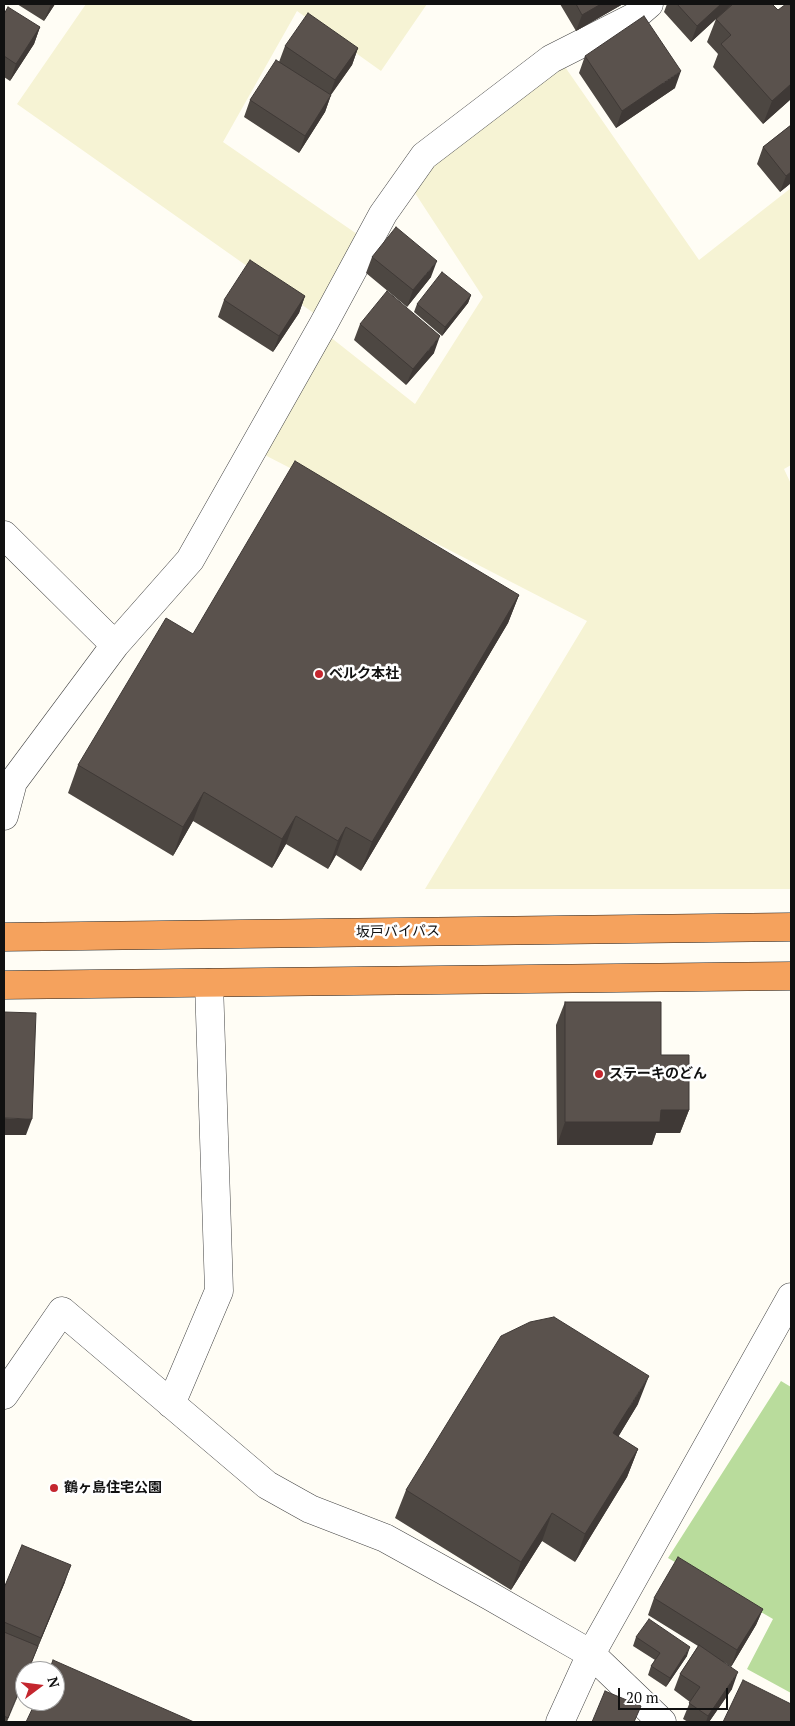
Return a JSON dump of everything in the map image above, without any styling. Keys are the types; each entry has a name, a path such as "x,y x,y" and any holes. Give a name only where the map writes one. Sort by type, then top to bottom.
{"highway":[{"name":"坂戸バイパス","path":"4,938 791,928"},
{"path":"4,985 791,976"}],"street":[{"path":"4,816 13,782 115,645 190,560 323,325 383,214 424,156 551,59 634,17 649,4"},
{"path":"4,535 115,645"},
{"path":"171,1404 219,1291 209,983"},
{"path":"560,1722 591,1654 791,1297"},
{"path":"4,1395 62,1311 113,1352 267,1485 310,1509 385,1538 591,1654 662,1722"}],"shaded area":[{"path":"86,4 427,4 381,71 297,11 223,142 357,234 315,314 17,104"},
{"path":"563,64 699,260 791,188 791,465 784,469 791,484 791,889 425,889 587,621 259,452 329,336 415,404 483,297 415,193 442,155"}],"green space":[{"path":"781,1381 791,1387 791,1693 747,1669 773,1619 668,1558"}],"building":[{"path":"576,4 601,4 582,15"},
{"path":"677,4 721,4 697,26"},
{"path":"733,4 772,4 778,10 786,4 791,4 791,84 772,101 721,44 731,35 716,19"},
{"path":"8,7 40,27 16,64 4,56 4,14"},
{"path":"308,13 358,48 335,80 285,46"},
{"path":"644,16 681,71 622,111 585,56"},
{"path":"276,60 331,95 305,136 250,100"},
{"path":"791,125 791,172 786,176 763,147"},
{"path":"396,227 437,261 413,290 372,257"},
{"path":"250,260 305,296 279,336 224,300"},
{"path":"442,272 471,295 445,327 417,304"},
{"path":"387,291 440,336 413,369 360,324"},
{"path":"295,461 519,595 372,842 346,827 338,841 296,816 282,839 204,792 183,827 78,765 166,618 193,634"},
{"path":"565,1002 661,1002 661,1055 689,1055 689,1110 661,1110 660,1122 565,1122"},
{"path":"4,1012 36,1013 32,1119 4,1118"},
{"path":"554,1317 649,1376 613,1433 638,1449 585,1534 552,1513 521,1562 406,1490 501,1336 530,1322"},
{"path":"22,1545 71,1565 41,1638 4,1622 4,1588"},
{"path":"678,1557 763,1609 737,1650 654,1598"},
{"path":"649,1619 690,1647 670,1678 651,1666 660,1653 636,1637"},
{"path":"4,1632 38,1646 32,1661 15,1661 15,1701 8,1718 4,1716"},
{"path":"699,1645 738,1672 708,1716 689,1703 700,1687 680,1674"},
{"path":"65,1665 194,1722 26,1722 31,1711 65,1711"},
{"path":"743,1680 791,1704 791,1722 723,1722"},
{"path":"605,1691 641,1706 634,1722 592,1722"}],"place":[{"name":"ベルク本社","path":"319,674"},
{"name":"ステーキのどん","path":"599,1074"},
{"name":"鶴ヶ島住宅公園","path":"54,1488"}]}
